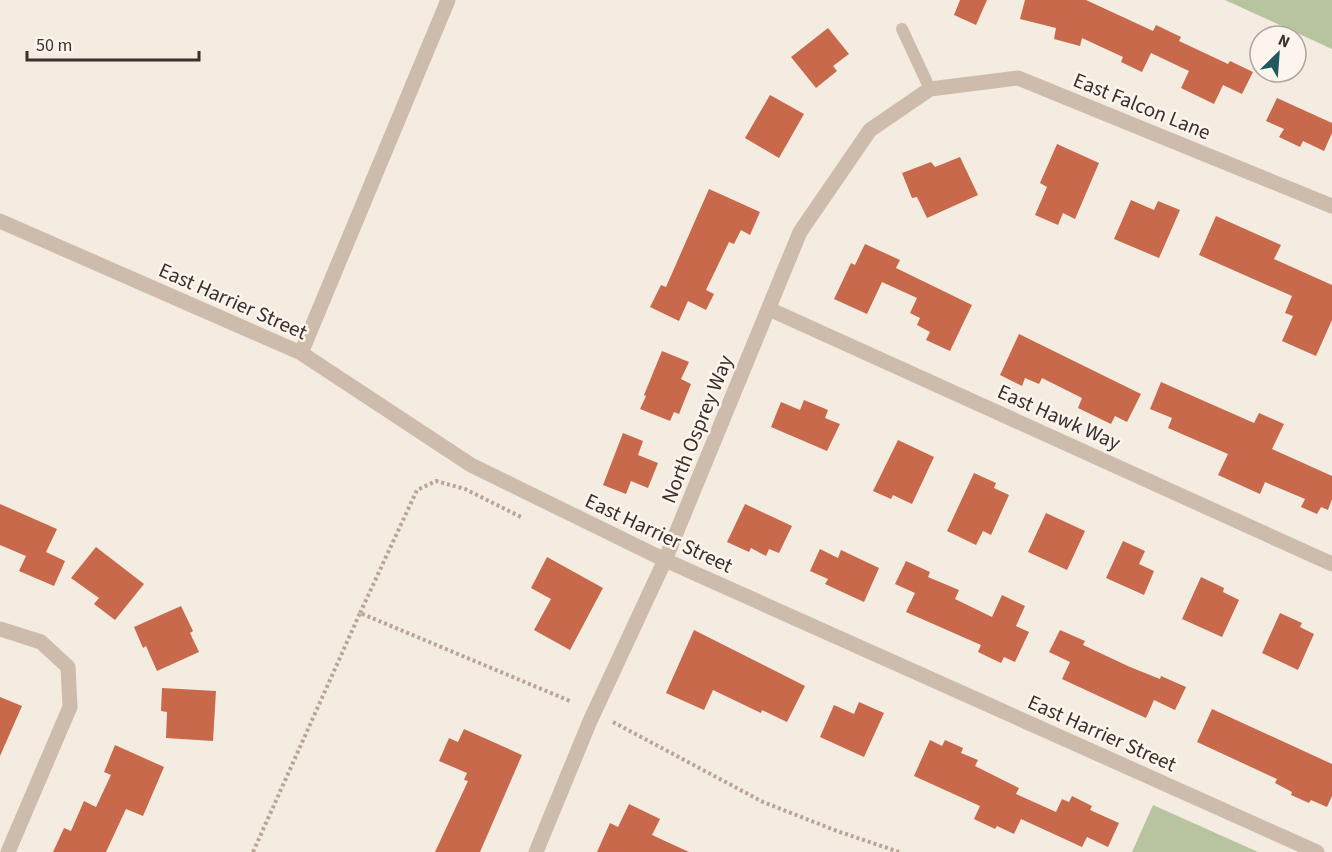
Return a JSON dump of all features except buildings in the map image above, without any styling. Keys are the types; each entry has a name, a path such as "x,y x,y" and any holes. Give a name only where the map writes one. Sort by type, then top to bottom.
{"street":[{"path":"301,353 448,0"},
{"name":"East Falcon Lane","path":"930,89 1018,78 1332,206"},
{"name":"North Osprey Way","path":"536,852 590,721 665,560 800,232 870,130 930,89"},
{"name":"East Harrier Street","path":"0,221 301,353 471,465 665,560 1317,852"},
{"name":"East Hawk Way","path":"769,309 1332,564"},
{"path":"0,629 41,642 68,667 70,707 8,852"}],"lane":[{"path":"902,29 930,89"}],"path":[{"path":"254,852 417,490 436,481 465,489 523,518"},
{"path":"360,613 570,701"},
{"path":"613,722 763,802 899,852"}],"green space":[{"path":"1225,0 1332,0 1332,49 1308,38 1308,24 1277,24"},
{"path":"1153,805 1258,852 1132,852"}]}
